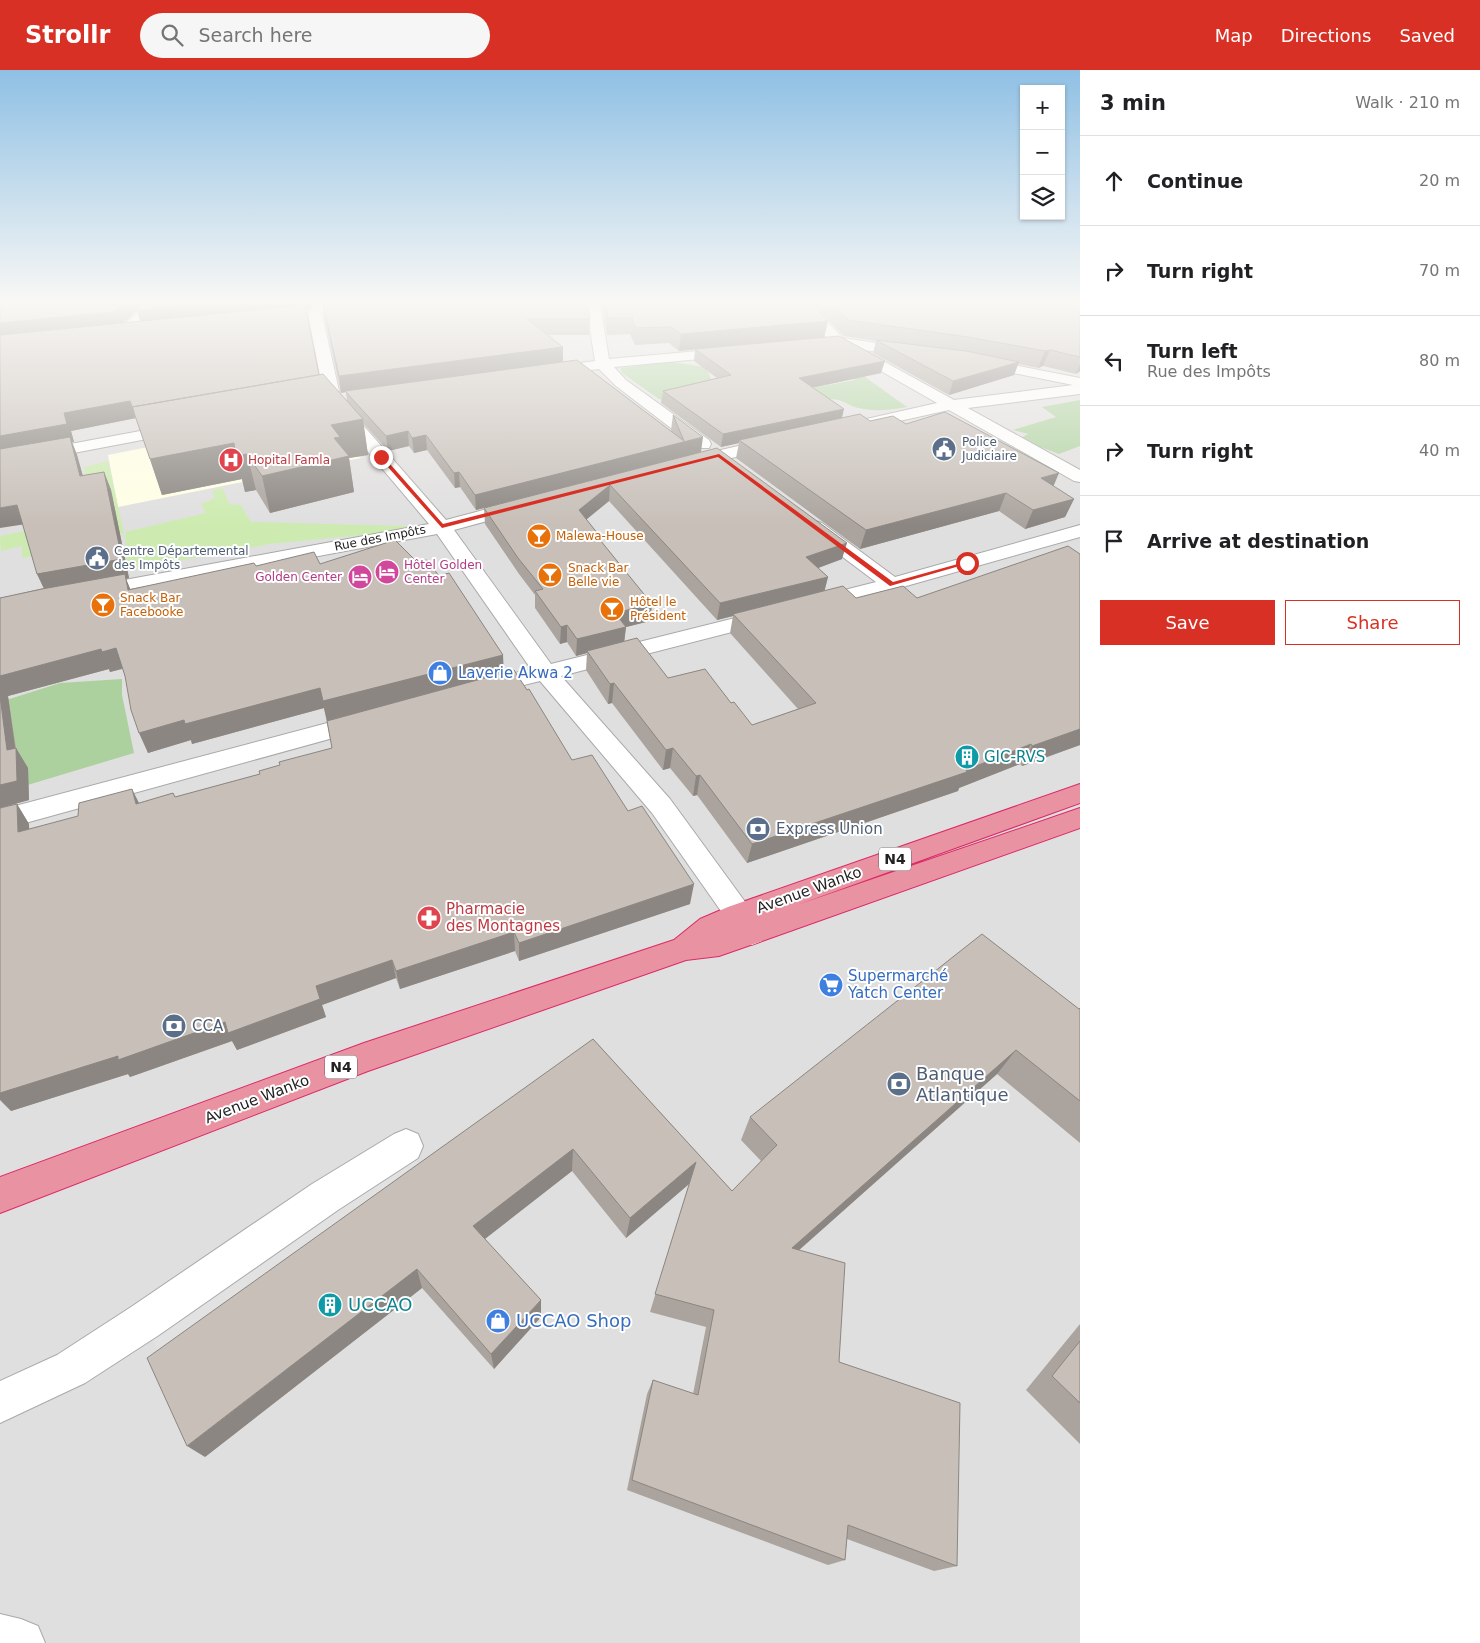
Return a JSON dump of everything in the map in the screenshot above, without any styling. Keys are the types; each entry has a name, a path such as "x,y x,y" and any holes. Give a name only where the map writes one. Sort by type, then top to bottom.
{"highway":[{"name":"Avenue Wanko","path":"0,1195 364,1058 685,948 719,944 745,924 1080,793"},
{"name":"Avenue Wanko","path":"745,924 1080,818"}],"street":[{"path":"329,377 333,401 442,526 545,672 661,806 745,924"},
{"path":"616,377 628,389 734,467"},
{"path":"901,377 1080,476"},
{"path":"1056,377 1080,382"},
{"path":"844,428 950,405 1080,389"},
{"path":"0,462 196,426"},
{"path":"671,468 786,440"},
{"name":"Rue des Impôts","path":"79,595 442,526 538,502"},
{"path":"805,520 892,584"},
{"path":"459,695 892,584 1080,531"},
{"path":"0,820 383,716"},
{"path":"0,1402 71,1369 145,1322 325,1197 406,1146"},
{"path":"0,1638 21,1643"}],"shaded area":[{"path":"0,377 1080,377 1080,1643 0,1643"},
{"name":"Hopital Famla","path":"328,411 361,458 118,507 108,455"},
{"path":"406,1146 429,1181 167,1373 145,1321"}],"green space":[{"path":"628,377 711,377 714,384 670,402 659,399"},
{"path":"851,377 866,377 907,407 871,410 859,408 840,400 825,399 845,422 836,423 813,388 855,380"},
{"path":"1080,400 1080,446 1059,454 1019,439 1028,434 1013,430 1056,417 1042,407"},
{"path":"108,461 124,533 55,553 22,558 22,546 1,551 0,536 78,520 90,509 84,467"},
{"path":"223,488 229,504 241,505 251,522 442,527 270,544 127,570 125,532 206,513 201,504 215,498 212,491"},
{"path":"122,679 122,695 134,753 1,793 0,702 60,683"}],"building":[{"path":"0,377 305,377 132,407 130,401 64,413 67,424 0,436"},
{"path":"303,377 326,377 363,419 331,425 340,437 334,438 349,456 262,476 247,454 236,456 234,443 150,459 132,407"},
{"path":"447,377 600,377 684,441 673,415 703,437 475,495 459,472 454,473 426,435 412,438 408,431 386,436 345,391"},
{"path":"721,377 802,377 799,378 844,409 723,434 663,391"},
{"path":"946,377 965,377 953,381"},
{"path":"945,412 1059,473 1041,478 1074,499 1033,510 1006,493 866,530 739,440 860,414 870,421 893,416 906,424"},
{"path":"70,437 80,476 104,472 122,559 37,574 17,505 0,508 0,449"},
{"path":"717,448 847,543 806,557 828,577 720,603 610,485 579,510 598,534 596,535 652,604 615,613 626,627 577,639 567,625 561,627 535,591 543,589 518,558 484,508"},
{"path":"395,540 417,562 427,560 439,576 449,573 503,655 323,701 320,688 185,724 184,720 139,733 131,710 125,676 116,648 102,652 101,649 0,676 0,598 125,574 128,590 254,563 256,566 314,552 320,564"},
{"path":"1068,546 1080,554 1080,729 1032,746 1031,744 966,770 967,772 752,844 700,775 696,776 673,748 666,750 614,683 610,684 587,651 637,638 668,678 705,669 731,703 734,702 752,725 816,703 733,614 843,586 856,598 903,586 917,598"},
{"path":"514,670 527,690 529,689 572,760 592,755 628,811 642,806 694,884 519,943 514,932 396,971 392,960 316,986 320,999 228,1033 225,1022 118,1060 118,1056 0,1093 0,808 17,804 18,832 78,816 79,803 132,789 136,804 173,793 175,797 260,774 259,771 280,765 279,762 332,748 327,721"},
{"path":"0,696 7,750 16,748 17,781 0,785"},
{"path":"982,934 1080,1008 1080,1101 1016,1050 792,1248 845,1263 839,1362 960,1403 957,1566 848,1525 845,1560 632,1480 653,1380 698,1395 714,1310 655,1294 696,1162 630,1218 573,1149 473,1226 541,1300 491,1354 417,1269 187,1446 147,1358 593,1039 732,1191 777,1145 750,1117"},
{"path":"1080,1341 1080,1403 1052,1376"}],"place":[{"name":"Police Judiciaire","path":"944,449"},
{"name":"Hopital Famla","path":"231,460"},
{"name":"Malewa-House","path":"539,536"},
{"name":"Centre Départemental des Impôts","path":"97,558"},
{"name":"Hôtel Golden Center","path":"387,572"},
{"name":"Snack Bar Belle vie","path":"550,575"},
{"name":"Golden Center","path":"360,577"},
{"name":"Snack Bar Facebooke","path":"103,605"},
{"name":"Hôtel le Président","path":"612,609"},
{"name":"Laverie Akwa 2","path":"440,673"},
{"name":"GIC-RVS","path":"967,757"},
{"name":"Express Union","path":"758,829"},
{"name":"Pharmacie des Montagnes","path":"429,918"},
{"name":"Supermarché Yatch Center","path":"831,985"},
{"name":"CCA","path":"174,1026"},
{"name":"Banque Atlantique","path":"899,1084"},
{"name":"UCCAO","path":"330,1305"},
{"name":"UCCAO Shop","path":"498,1321"}],"route":[{"path":"381,457 442,526 719,455 892,584 967,563"}]}
